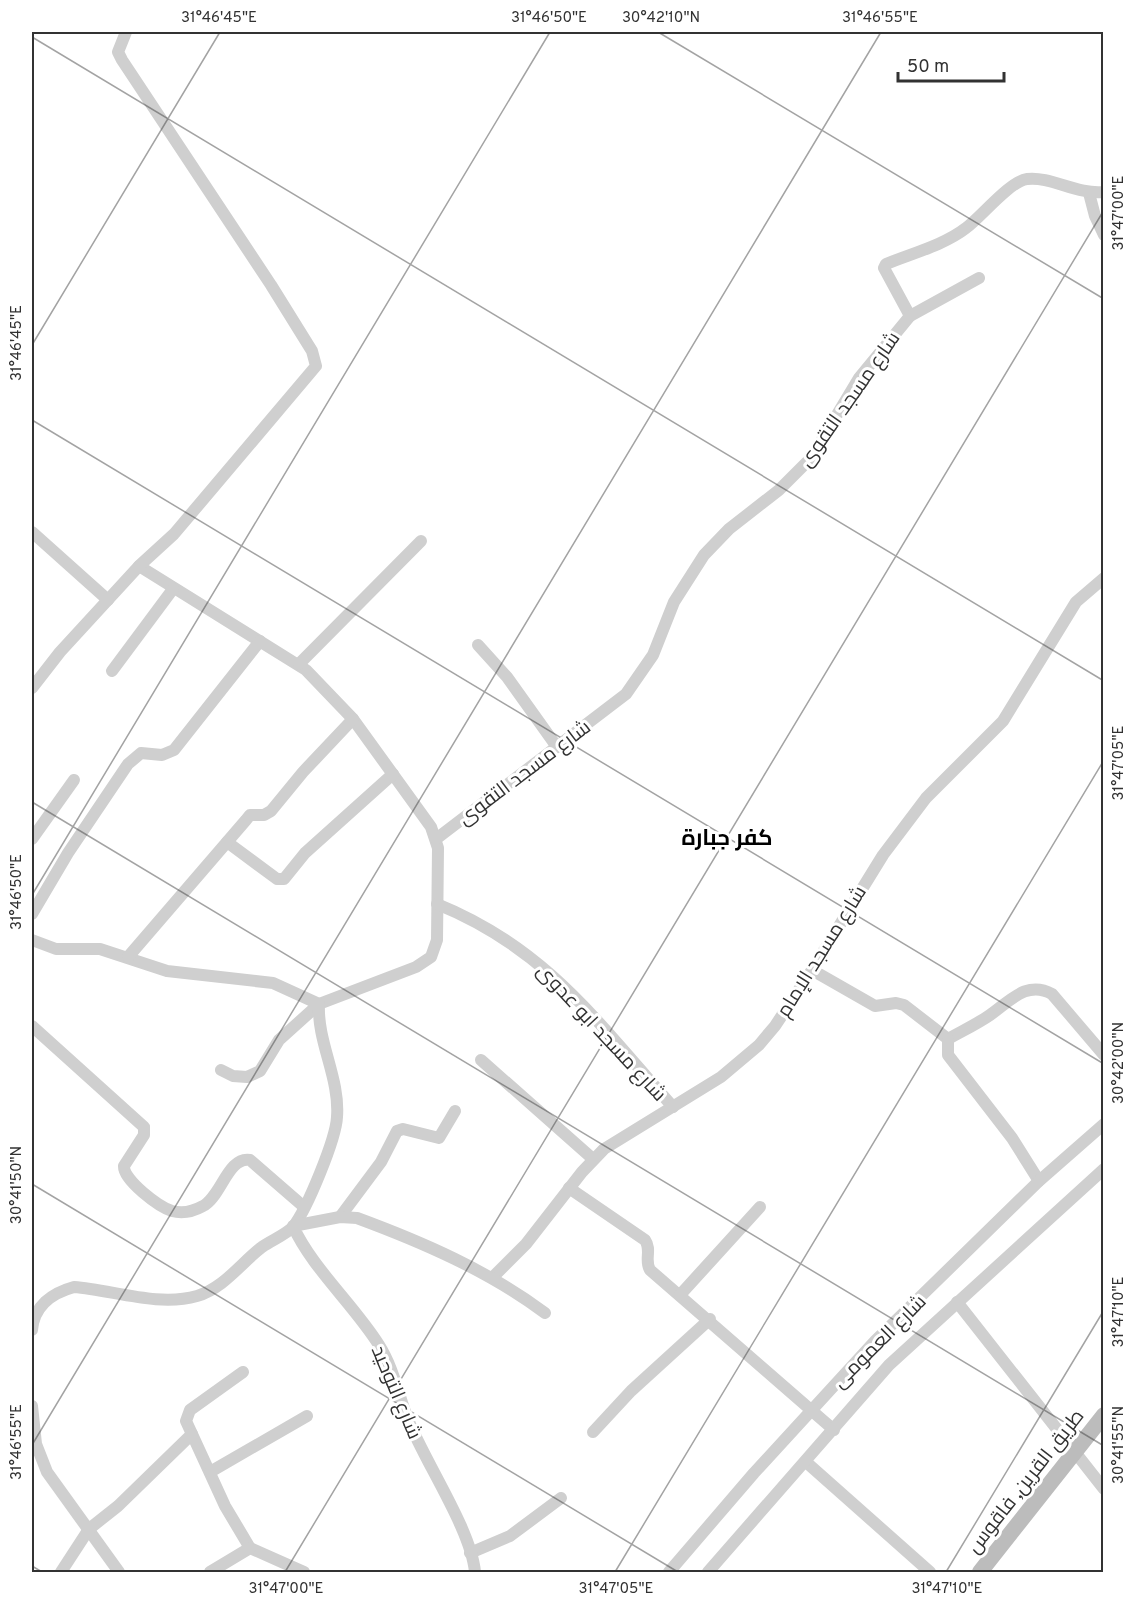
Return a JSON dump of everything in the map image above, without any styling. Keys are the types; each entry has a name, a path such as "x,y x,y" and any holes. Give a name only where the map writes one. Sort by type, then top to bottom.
{"street":[{"path":"32,688 138,566 174,534 214,483 314,371 316,361 260,267 122,60 118,52 126,32"},
{"path":"910,316 885,265 957,234 1020,181 1036,180 1089,193 1104,192"},
{"path":"1089,193 1095,216 1104,236"},
{"name":"شارع مسجد التقوى","path":"436,839 614,704 636,682 653,655 674,602 704,555 729,529 779,490 811,458 859,378 910,316 980,278"},
{"path":"32,532 108,600"},
{"path":"299,664 421,541"},
{"path":"138,566 299,664 354,720 436,839 438,904 435,949 424,963 319,1004 279,1040 260,1071 247,1077 233,1076 221,1070"},
{"name":"شارع مسجد الإمام","path":"492,1278 526,1244 593,1159 618,1140 721,1077 759,1045 775,1026 812,970 883,855 926,798 1003,722 1076,602 1104,578"},
{"path":"112,671 173,589"},
{"path":"32,914 68,853 128,764 141,753 162,755 174,750 260,641"},
{"path":"478,645 507,677 557,747"},
{"path":"128,957 250,815 264,815 271,811 303,772 354,720"},
{"path":"227,842 277,879 284,879 305,853 393,774"},
{"path":"32,839 37,822 74,780"},
{"name":"شارع مسجد ابو عدوى","path":"438,904 499,933 551,973 673,1107"},
{"path":"32,940 56,949 94,947 167,971 273,983 319,1004"},
{"path":"812,970 875,1006 896,1003 904,1005 948,1039"},
{"path":"948,1039 989,1016 1023,991 1043,989 1052,994 1104,1055"},
{"path":"293,1226 327,1155 337,1116 336,1088 319,1019 319,1004"},
{"path":"32,1026 144,1127 144,1135 124,1166 124,1171 129,1179 161,1206 182,1212 206,1205 216,1195 236,1164 245,1159 250,1160 303,1206"},
{"path":"948,1039 948,1054 1012,1138 1040,1181"},
{"path":"481,1060 593,1159"},
{"path":"340,1217 381,1162 397,1131 403,1129 439,1138 454,1111"},
{"name":"شارع العمومى","path":"669,1572 874,1341 1040,1181 1104,1124"},
{"path":"708,1572 889,1365 1104,1170"},
{"path":"569,1188 645,1240 649,1249 648,1267 834,1430"},
{"path":"680,1295 760,1207"},
{"path":"32,1330 38,1310 47,1299 60,1291 74,1287 184,1298 209,1291 265,1245 293,1226 340,1217 357,1218 492,1278 545,1313"},
{"name":"شارع التوحيد","path":"293,1226 302,1243 371,1333 388,1361 408,1418 470,1553 475,1572"},
{"path":"957,1302 1073,1454 1104,1489"},
{"path":"592,1432 631,1391 710,1319"},
{"path":"243,1372 190,1410 186,1421 225,1506 250,1548 304,1572"},
{"path":"32,1406 36,1459 119,1572"},
{"name":"طريق القرين, فاقوس","path":"980,1572 1104,1415"},
{"path":"210,1472 307,1416"},
{"path":"61,1572 89,1529 192,1434"},
{"path":"806,1462 930,1572"},
{"path":"470,1553 510,1536 561,1498"},
{"path":"210,1572 250,1548"}],"district":[{"name":"كفر جبارة","path":"727,837"}]}
